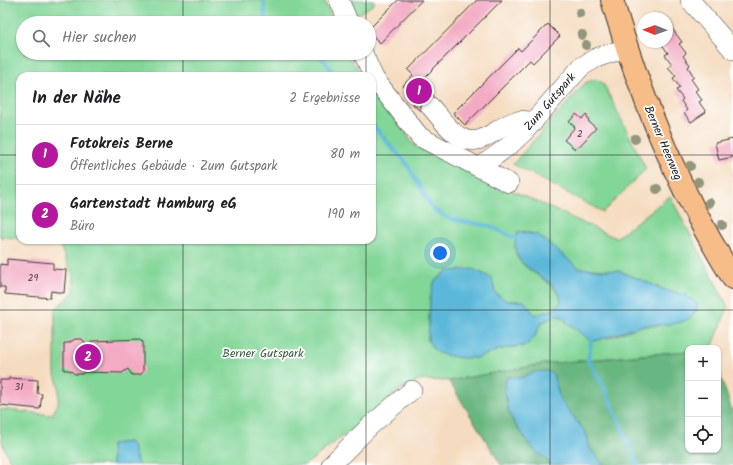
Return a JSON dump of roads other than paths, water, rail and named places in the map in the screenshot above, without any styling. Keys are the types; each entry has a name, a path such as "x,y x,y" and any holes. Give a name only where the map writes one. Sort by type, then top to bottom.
{"main road":[{"name":"Berner Heerweg","path":"612,0 626,48 644,100 676,174 707,235 733,278"}],"street":[{"path":"339,0 346,16"},
{"path":"690,0 733,50"},
{"name":"Zum Gutspark","path":"480,167 510,145 533,123 581,67 596,58 626,48"},
{"path":"365,60 371,72"},
{"path":"376,81 420,137 509,182"},
{"path":"430,106 454,132 464,139 473,141 485,137 498,128 516,120 527,120 533,123"},
{"path":"331,465 370,426 412,390"}],"water":[{"path":"518,231 538,235 579,268 619,271 668,291 685,295 698,304 695,313 689,319 682,322 674,324 646,325 591,342 560,316 553,317 541,323 535,336 527,345 501,349 477,358 460,358 438,353 433,349 428,340 430,299 434,282 447,271 473,269 492,278 495,293 507,301 524,301 535,315 553,310 561,302 558,292 551,284 523,264 517,255 515,245"},
{"path":"547,371 553,374 560,399 586,433 590,449 604,465 550,465 546,459 534,450 514,423 509,412 504,388 507,377 521,378 534,372"},
{"path":"129,442 133,447 138,465 112,465 111,444"}],"waterway":[{"path":"264,0 265,16"},
{"path":"323,60 333,72"},
{"path":"376,129 405,161 432,208 446,217 490,226 515,238"},
{"path":"591,342 588,360 604,387 638,465"}],"place":[{"name":"Fotokreis Berne","path":"419,91"},
{"name":"Gartenstadt Hamburg eG","path":"88,357"}],"park label":[{"name":"Berner Gutspark","path":"263,353"}]}
